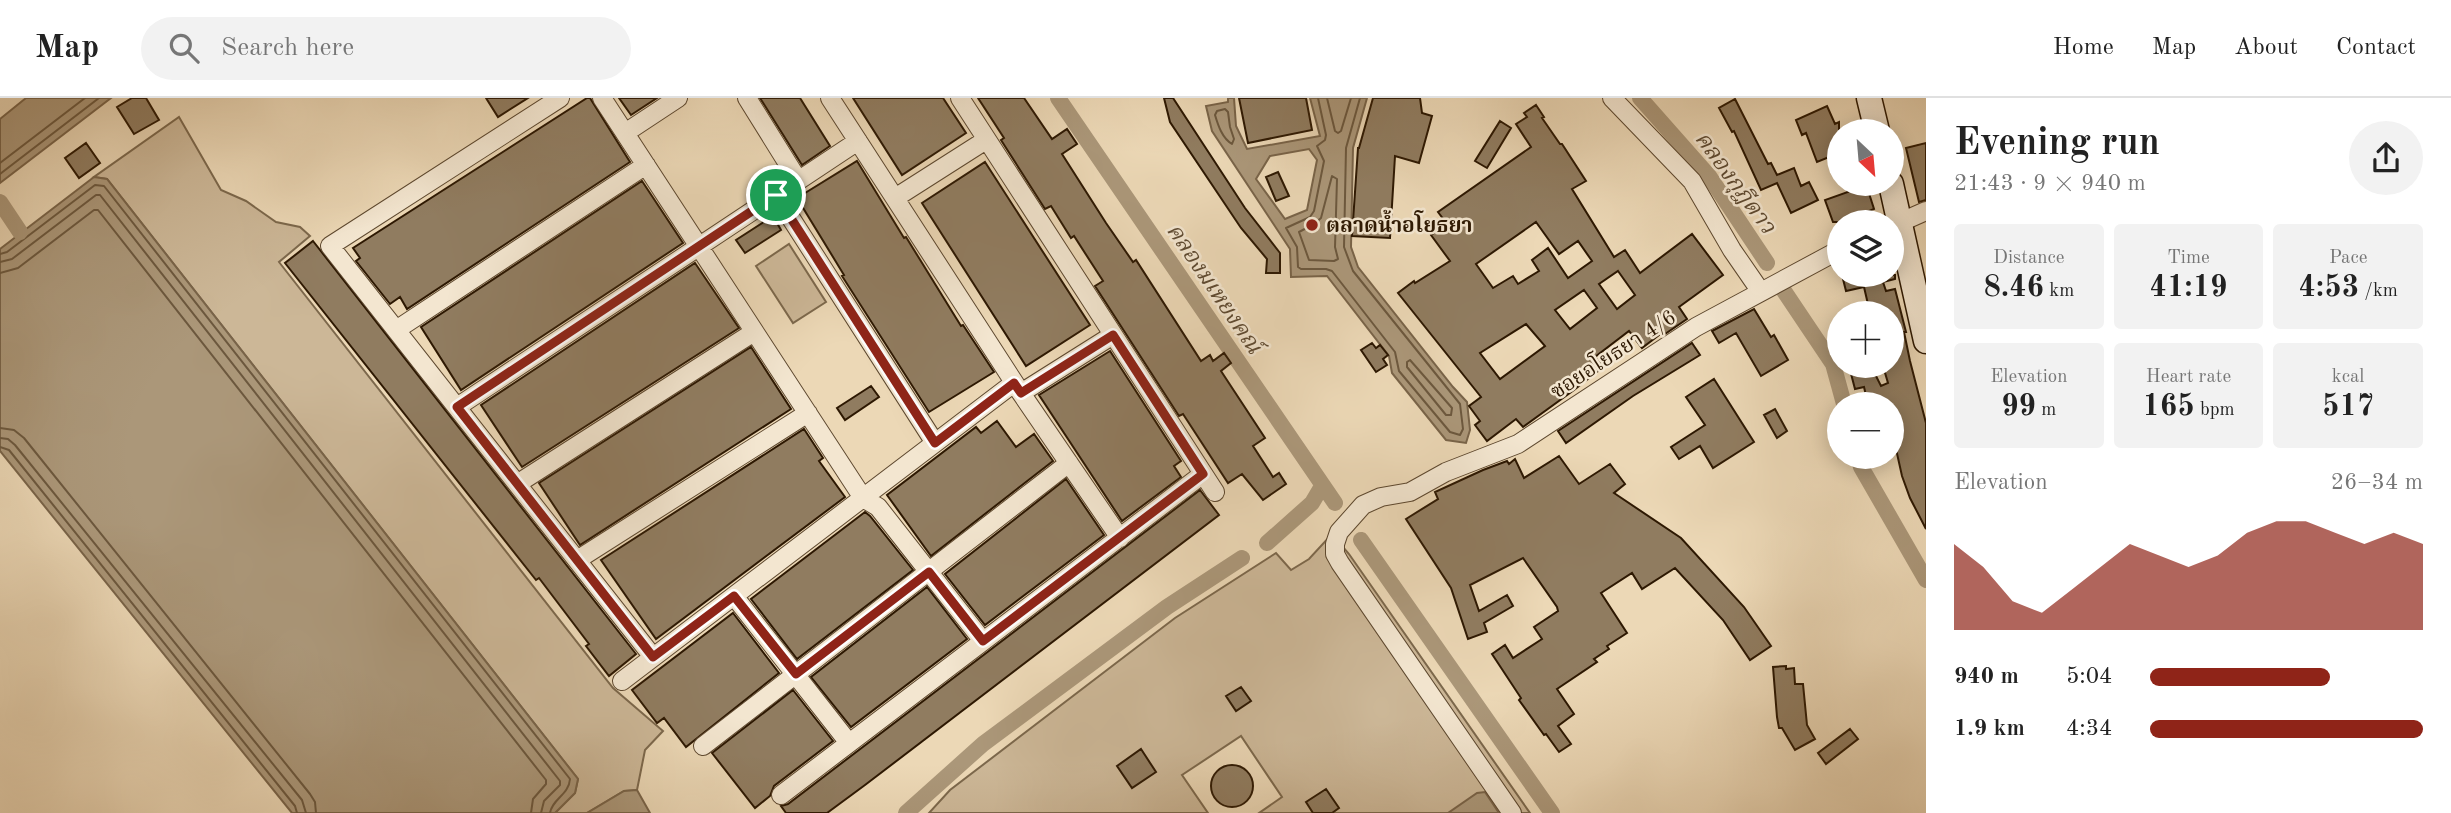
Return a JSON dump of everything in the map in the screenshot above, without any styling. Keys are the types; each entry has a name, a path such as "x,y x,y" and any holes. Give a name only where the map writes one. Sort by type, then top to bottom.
{"street":[{"path":"560,98 330,246 653,657"},
{"path":"602,98 863,498 878,507 983,641"},
{"path":"625,132 678,98"},
{"path":"747,98 798,180"},
{"path":"830,98 1017,388 1120,538"},
{"path":"960,98 1215,492"},
{"path":"1612,98 1692,181 1732,250 1761,292"},
{"path":"1869,98 1874,119"},
{"path":"895,198 986,140"},
{"path":"457,407 858,141"},
{"path":"396,330 646,165"},
{"path":"776,195 935,443"},
{"path":"1904,221 1926,211"},
{"path":"1904,255 1926,341"},
{"name":"ซอยอโยธยา 4/6","path":"1512,813 1335,554 1339,532 1363,505 1381,497 1410,492 1446,472 1518,444 1696,327 1827,256"},
{"path":"517,484 754,332"},
{"path":"622,681 935,443 1017,388 1113,335"},
{"path":"577,560 807,413"},
{"path":"703,746 1069,463"},
{"path":"781,795 1203,474"},
{"path":"734,596 849,743"}],"shaded area":[{"path":"179,117 221,190 246,201 276,222 300,227 310,236 279,262 613,688 663,731 645,750 637,790 624,791 587,813 555,813 575,793 578,779 107,179 94,177"},
{"path":"789,244 826,302 793,323 756,266"},
{"path":"1332,534 1349,554 1530,813 1259,813 1282,797 1241,736 1182,775 1208,813 929,813 950,790 1175,618 1276,553 1291,570 1309,559"}],"water":[{"path":"26,98 111,98 0,183 0,119"},
{"path":"1228,98 1234,98 1236,126 1247,149 1320,136 1310,98 1367,98 1353,148 1351,247 1358,267 1467,402 1470,430 1466,443 1446,440 1392,373 1389,356 1327,276 1291,277 1290,249 1212,131 1206,106 1228,102","holes":["1309,149 1317,160 1307,210 1285,219 1256,179 1270,156"]},
{"path":"94,177 107,179 578,779 575,793 555,813 292,813 0,451 0,249"},
{"path":"637,790 650,813 587,813 624,791"},
{"path":"1485,792 1499,813 1448,813 1477,793"}],"building":[{"path":"132,98 146,98 159,120 134,134 117,107"},
{"path":"486,98 528,98 498,117"},
{"path":"590,98 630,162 407,309 400,297 390,304 356,261 360,258 353,248"},
{"path":"619,98 657,98 631,115"},
{"path":"760,98 800,98 830,146 802,165"},
{"path":"853,98 943,98 966,133 902,175"},
{"path":"978,98 1024,98 1052,139 1067,129 1077,144 1062,154 1133,262 1136,260 1201,361 1210,355 1213,361 1224,353 1231,363 1221,371 1265,438 1253,446 1273,477 1279,473 1286,484 1263,500 1242,474 1228,483 1183,414 1179,416 1095,286 1103,281 1074,236 1071,238 1051,206 1045,209"},
{"path":"1164,98 1173,98 1245,208 1280,253 1280,273 1266,273 1267,259 1241,228 1170,122"},
{"path":"1239,98 1306,98 1312,130 1248,143"},
{"path":"1373,98 1420,98 1422,113 1432,116 1419,163 1395,156 1390,238 1352,236 1358,148"},
{"path":"1735,99 1768,164 1771,163 1777,175 1794,168 1801,186 1809,182 1818,200 1791,213 1777,183 1761,190 1734,131 1732,132 1719,108"},
{"path":"1536,105 1544,117 1542,118 1586,181 1572,189 1614,257 1625,250 1640,273 1692,234 1723,275 1679,307 1687,319 1642,348 1629,331 1595,357 1603,367 1574,390 1523,427 1516,419 1487,441 1475,425 1480,421 1469,406 1481,397 1398,293 1450,261 1431,235 1447,224 1438,212 1531,147 1516,124 1527,117 1524,113","holes":["1536,222 1559,254 1578,241 1592,261 1568,278 1548,248 1532,260 1539,271 1518,284 1513,276 1493,288 1476,264","1618,271 1635,295 1617,309 1599,284","1584,290 1597,308 1570,329 1555,310","1526,324 1545,346 1500,379 1480,353"]},
{"path":"1827,106 1833,119 1827,119 1827,158 1817,162 1806,133 1802,135 1796,120"},
{"path":"1500,121 1511,128 1487,168 1475,161"},
{"path":"86,143 100,163 79,178 65,158"},
{"path":"1926,143 1926,200 1919,202 1906,148"},
{"path":"857,161 961,326 963,325 994,372 929,412 842,276 844,275 797,198"},
{"path":"985,162 1090,325 1026,366 922,203"},
{"path":"1278,172 1289,196 1276,201 1266,177"},
{"path":"642,181 683,243 461,390 421,327"},
{"path":"1836,196 1870,196 1874,209 1829,210 1825,200"},
{"path":"773,216 781,230 745,253 736,240"},
{"path":"313,241 636,654 609,676 586,646 589,644 539,578 536,580 285,263"},
{"path":"695,263 739,328 522,467 481,405"},
{"path":"1845,287 1864,287 1846,291"},
{"path":"1864,287 1885,287 1886,291 1895,289 1898,301 1867,301"},
{"path":"1754,309 1771,337 1774,335 1788,360 1761,376 1736,333 1719,343 1712,331"},
{"path":"1904,332 1926,423 1926,529 1910,498 1900,469 1904,469 1904,392 1865,392 1864,387 1855,389 1852,378 1877,378 1881,386 1888,383 1887,378 1904,378"},
{"path":"1372,343 1376,348 1380,345 1388,355 1383,359 1387,365 1376,372 1361,350"},
{"path":"1692,343 1700,355 1633,396 1566,443 1558,431"},
{"path":"751,347 791,409 580,545 539,483"},
{"path":"1110,351 1181,461 1174,466 1181,477 1122,521 1039,395"},
{"path":"1714,379 1754,442 1713,468 1700,446 1679,459 1671,447 1705,425 1686,397"},
{"path":"871,386 879,397 845,420 837,408"},
{"path":"1775,409 1787,431 1777,438 1764,415"},
{"path":"997,421 1016,447 1034,434 1053,461 931,556 887,495 976,427 981,433"},
{"path":"804,429 823,458 819,461 845,497 656,639 601,560"},
{"path":"1559,456 1579,484 1610,464 1625,484 1614,493 1681,538 1744,607 1771,646 1750,660 1723,620 1675,568 1642,589 1632,573 1601,593 1627,633 1607,646 1609,649 1594,659 1597,662 1557,689 1574,714 1558,726 1571,744 1559,752 1519,700 1521,698 1492,654 1505,645 1513,658 1542,639 1534,627 1558,611 1557,607 1523,558 1470,585 1479,611 1507,595 1513,606 1484,623 1487,632 1468,639 1451,588 1406,519 1438,499 1435,492 1483,470 1507,461 1509,464 1515,459 1524,478"},
{"path":"1066,479 1104,535 985,625 945,574"},
{"path":"1200,490 1219,515 827,813 786,813 781,806 788,804"},
{"path":"865,512 913,570 797,659 751,599"},
{"path":"927,587 967,639 851,727 811,677"},
{"path":"733,613 779,673 686,747 664,718 657,723 632,690"},
{"path":"1786,666 1786,669 1794,668 1795,684 1803,684 1807,725 1815,739 1795,750 1782,728 1779,728 1777,717 1773,667"},
{"path":"1241,687 1251,701 1236,711 1226,696"},
{"path":"793,690 833,741 774,786 770,796 755,808 712,753"},
{"path":"1850,729 1858,739 1826,764 1818,753"},
{"path":"1141,749 1156,772 1132,788 1117,766"},
{"path":"1232,765 1247,771 1253,786 1247,801 1232,807 1217,801 1211,786 1217,771"},
{"path":"1326,789 1339,808 1332,813 1313,813 1306,802"}],"waterway":[{"name":"คลองมเหยงคณ์","path":"1058,98 1335,503"},
{"name":"คลองกุฎีดาว","path":"1640,98 1709,176 1767,263"},
{"path":"0,202 20,232"},
{"name":"คลองกุฎีดาว","path":"1782,288 1833,364 1841,392"},
{"name":"คลองกุฎีดาว","path":"1862,469 1926,580"},
{"path":"1267,543 1312,503 1322,486"},
{"name":"คลองมเหยงคณ์","path":"1361,540 1552,813"},
{"path":"906,813 983,744 1167,607 1242,558"}],"place":[{"name":"ตลาดน้ำอโยธยา","path":"1312,225"}],"route":[{"path":"776,195 935,443 1014,383 1021,393 1113,335 1203,474 983,641 929,572 796,674 734,596 653,657 457,407 776,195"}]}
